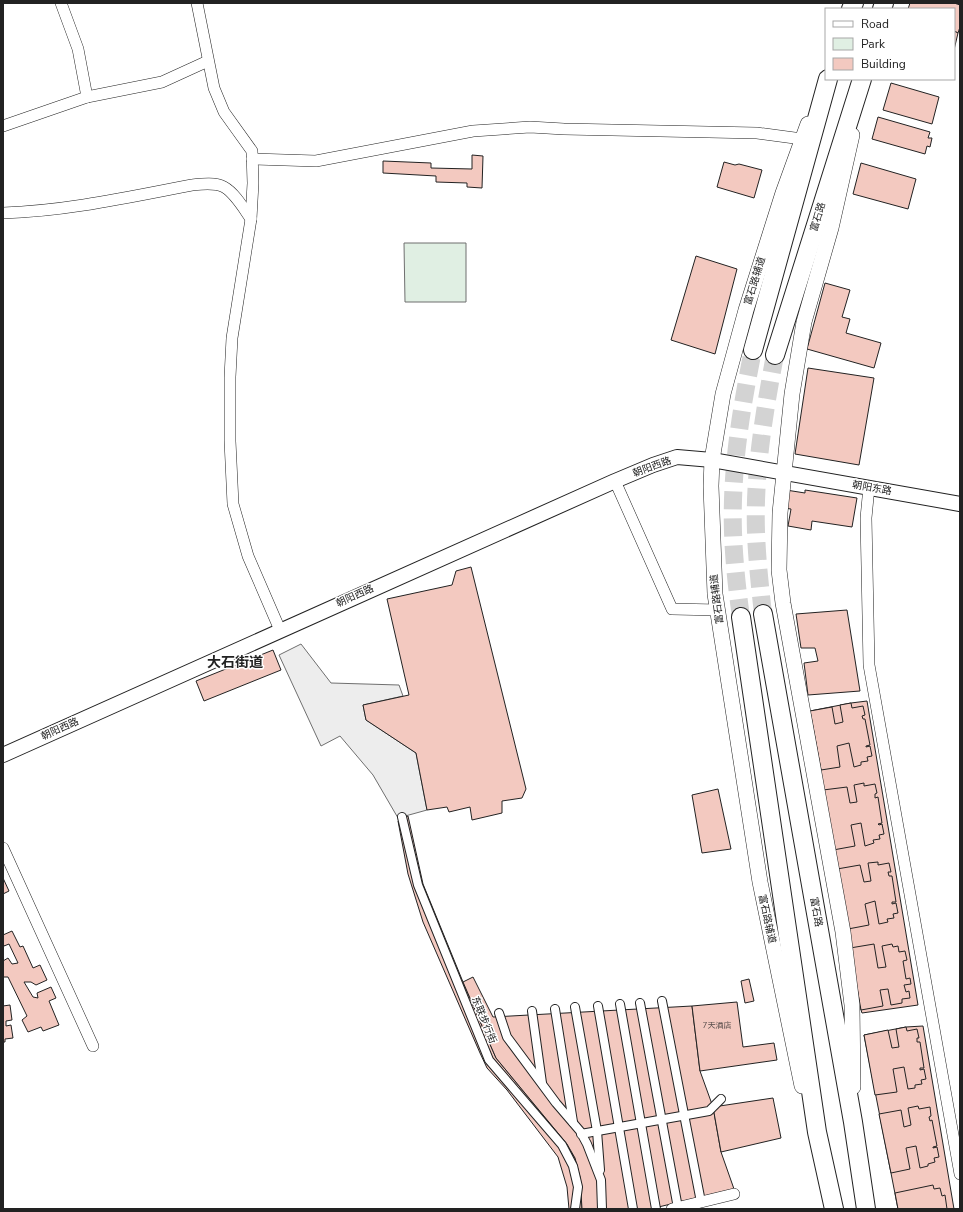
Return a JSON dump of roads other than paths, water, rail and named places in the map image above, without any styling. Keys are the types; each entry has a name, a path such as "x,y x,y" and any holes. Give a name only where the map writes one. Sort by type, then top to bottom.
{"highway":[{"path":"753,350 828,80"},
{"name":"富石路","path":"775,355 863,80"},
{"name":"富石路","path":"763,614 853,1122 866,1209"},
{"path":"741,617 818,1132 834,1209"}],"main road":[{"name":"富石路辅道","path":"818,1132 802,1083 760,882 715,594 712,551 711,486 712,460 723,394 744,317 783,193 825,77"},
{"path":"853,1122 852,1005 843,932 783,604 779,570 780,513 783,472 792,394 804,322 831,228 863,80"}],"street":[{"path":"60,3 78,49 87,97"},
{"path":"197,3 214,88 224,112 252,151 253,183 251,219 232,338 230,377 230,441 233,504 248,556 280,630"},
{"path":"3,126 87,97 162,82 208,61"},
{"path":"252,159 316,161 473,131 530,126 564,129 757,133 802,139"},
{"path":"3,213 68,208 204,184 224,187 238,201 251,219"},
{"name":"朝阳西路","path":"3,755 277,633 280,630 653,465 677,457 712,460 783,472"},
{"name":"朝阳东路","path":"783,472 960,504"},
{"path":"615,481 672,609 718,610"},
{"path":"869,488 866,518 869,664 960,1174"},
{"name":"东联步行街","path":"402,817 418,884 489,1060 562,1145 574,1166 578,1187 575,1209"},
{"path":"3,848 93,1046"},
{"path":"662,1001 701,1202"},
{"path":"640,1003 662,1119 675,1208 734,1194"},
{"path":"620,1004 656,1209"},
{"path":"598,1006 633,1209"},
{"path":"575,1007 597,1131 602,1209"},
{"path":"555,1009 573,1122"},
{"path":"532,1010 543,1084"},
{"path":"499,1013 507,1037 581,1134 587,1144 601,1180"},
{"path":"581,1134 709,1111 721,1099"}],"tunnel":[{"path":"741,617 733,543 735,463 753,350"},
{"path":"763,614 756,542 758,465 775,355"}],"district":[{"name":"大石街道","path":"235,662"}]}
